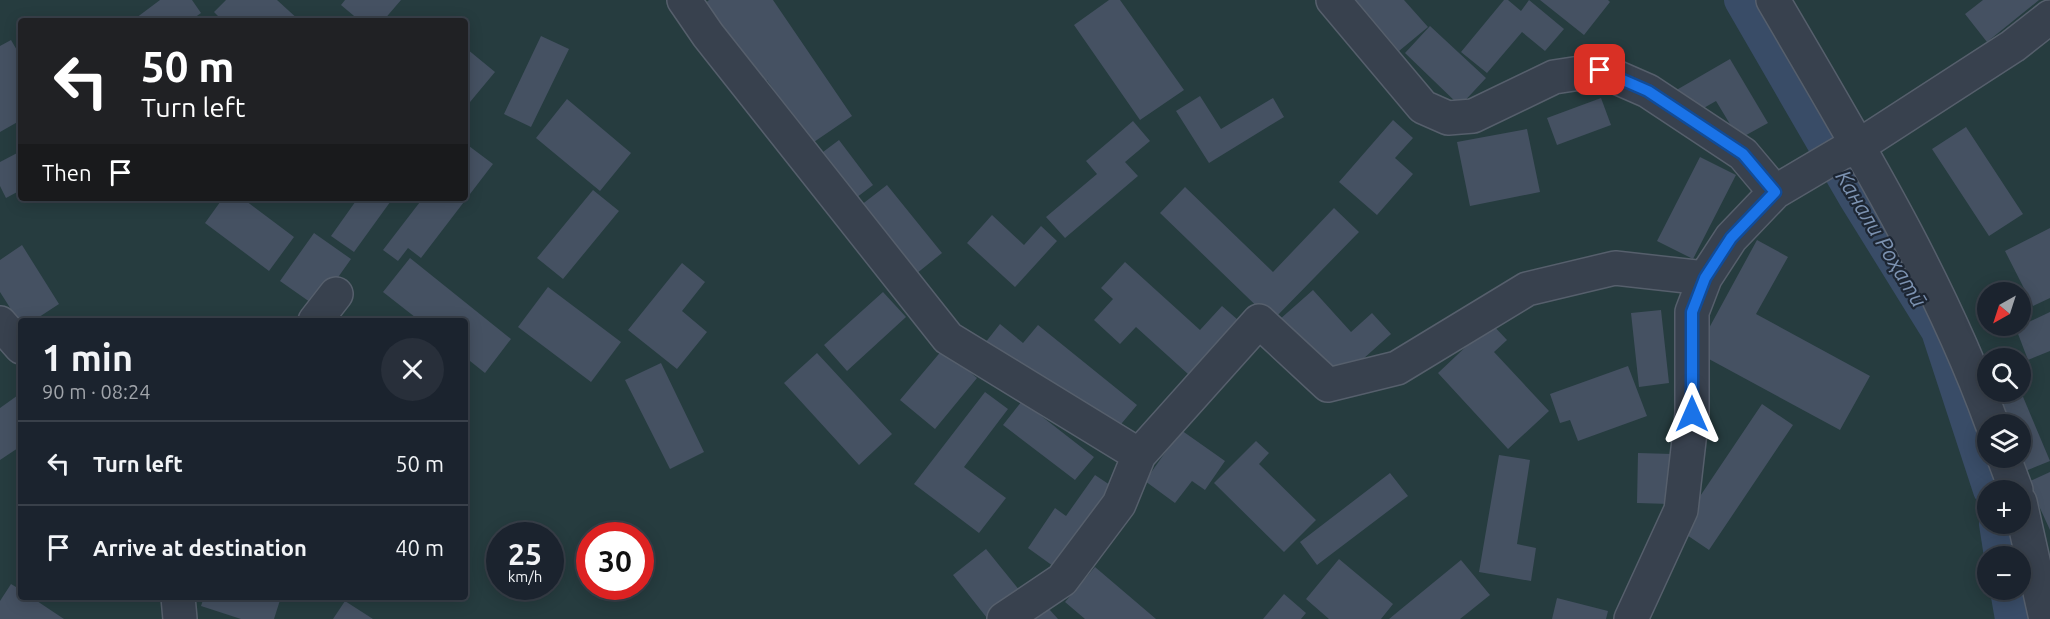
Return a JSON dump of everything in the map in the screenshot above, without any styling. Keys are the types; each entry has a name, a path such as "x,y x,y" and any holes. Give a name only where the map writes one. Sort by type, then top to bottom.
{"street":[{"path":"684,0 715,44 948,338 1139,456"},
{"path":"1333,0 1423,107 1448,118 1473,116 1554,77 1600,70 1648,91 1743,154 1782,188"},
{"path":"1773,0 1849,150 1908,235 1950,323 1988,414"},
{"path":"1631,619 1681,510 1692,414 1692,312 1705,278 1731,238 1782,188 1849,150 2013,45 2050,17"},
{"path":"1004,619 1062,580 1119,504 1139,456 1258,321 1328,385 1397,368 1527,289 1615,268 1705,278"},
{"path":"317,318 336,294"},
{"path":"0,323 18,344"},
{"path":"2027,534 2046,619"},
{"path":"178,600 180,619"}],"green space":[{"path":"0,0 2050,0 2050,619 0,619"}],"building":[{"path":"160,0 192,0 201,13 194,18 136,18"},
{"path":"226,0 277,0 297,18 220,18 214,12"},
{"path":"345,0 401,0 386,18 356,18 341,5"},
{"path":"709,0 773,0 852,116 811,144 767,80 759,86 703,5"},
{"path":"1109,0 1120,0 1184,90 1140,120 1074,25"},
{"path":"1356,0 1404,0 1428,27 1399,51"},
{"path":"1504,0 1508,0 1521,11 1529,0 1564,29 1545,51 1522,32 1487,73 1461,52"},
{"path":"1540,0 1608,0 1610,2 1584,35"},
{"path":"1983,0 2039,0 1987,42 1965,14"},
{"path":"1430,26 1486,78 1460,106 1405,53"},
{"path":"541,36 569,49 531,127 504,114"},
{"path":"11,40 18,52 18,122 0,132 0,46"},
{"path":"468,50 495,72 468,104"},
{"path":"1730,59 1768,123 1739,139 1716,101 1688,117 1673,92"},
{"path":"1200,96 1221,129 1273,98 1284,117 1209,163 1176,111"},
{"path":"1601,98 1611,125 1557,145 1547,118"},
{"path":"567,99 631,153 600,191 536,138"},
{"path":"1393,120 1413,138 1395,158 1413,174 1377,215 1339,182"},
{"path":"1133,121 1150,141 1125,162 1138,176 1065,238 1046,217 1097,174 1086,161"},
{"path":"1966,127 2023,214 1989,236 1932,149"},
{"path":"1527,129 1540,192 1470,206 1457,142"},
{"path":"839,140 873,185 848,204 815,158"},
{"path":"468,145 493,164 468,197"},
{"path":"18,153 18,192 6,198 0,186 0,162"},
{"path":"1700,157 1736,175 1693,259 1657,241"},
{"path":"887,185 942,253 911,278 856,209"},
{"path":"1185,187 1273,272 1334,208 1359,232 1272,321 1160,213"},
{"path":"593,190 619,211 563,279 537,258"},
{"path":"221,201 246,201 294,237 269,271 205,223"},
{"path":"356,201 391,201 354,252 331,236"},
{"path":"421,201 465,201 421,258 408,248 398,261 383,250"},
{"path":"992,215 1024,245 1041,226 1057,241 1015,287 967,243"},
{"path":"2050,228 2050,298 2033,306 2031,282 2021,282 2005,251"},
{"path":"314,233 351,259 317,307 280,281"},
{"path":"1757,240 1788,257 1756,314 1870,376 1840,430 1696,352"},
{"path":"22,245 59,304 38,318 18,318 18,320 0,292 0,260"},
{"path":"410,258 511,339 485,373 468,359 468,318 416,318 383,292"},
{"path":"1125,262 1200,330 1222,306 1238,320 1188,374 1136,327 1120,344 1094,320 1113,299 1101,288"},
{"path":"682,263 705,282 682,311 707,332 677,369 628,330"},
{"path":"548,287 621,342 591,382 518,327"},
{"path":"1313,290 1351,332 1372,313 1391,334 1335,384 1279,320"},
{"path":"883,292 906,317 847,371 824,345"},
{"path":"1661,310 1669,383 1639,387 1631,313"},
{"path":"2050,312 2050,351 2031,359 2031,348 2023,348 2019,336 2031,336 2031,321"},
{"path":"1491,323 1507,340 1494,352 1549,411 1508,449 1438,373"},
{"path":"1000,324 1023,343 1038,325 1137,405 1107,441 985,343"},
{"path":"943,349 977,378 935,429 900,400"},
{"path":"817,353 892,434 859,465 784,383"},
{"path":"661,363 704,452 670,469 625,380"},
{"path":"1628,366 1647,416 1578,441 1570,420 1560,423 1550,394"},
{"path":"985,392 1008,409 964,467 1006,498 979,533 914,484"},
{"path":"18,395 18,448 0,460 0,408"},
{"path":"1022,401 1094,457 1075,480 1003,425"},
{"path":"1994,402 2025,402 2030,414 1999,414"},
{"path":"1762,404 1793,425 1709,550 1678,529"},
{"path":"2031,416 2050,461 2023,472 2022,468 2031,468"},
{"path":"1181,430 1225,461 1205,490 1192,481 1175,503 1145,481"},
{"path":"1256,441 1269,453 1259,464 1316,520 1284,552 1214,483"},
{"path":"1638,453 1672,454 1670,504 1637,503"},
{"path":"1499,455 1530,460 1517,544 1536,548 1531,581 1479,572"},
{"path":"2050,472 2050,530 2031,489 2031,481"},
{"path":"1390,473 1408,496 1317,565 1300,542"},
{"path":"1095,475 1116,489 1060,571 1028,548 1055,508 1066,516"},
{"path":"986,549 1020,591 987,618 953,575"},
{"path":"1339,559 1393,604 1381,619 1329,619 1306,599"},
{"path":"1461,560 1490,595 1460,619 1389,619"},
{"path":"1095,567 1156,619 1085,619 1065,602"},
{"path":"11,584 18,588 18,600 36,600 64,619 0,619 0,601"},
{"path":"1284,594 1306,613 1301,619 1263,619"},
{"path":"1557,598 1608,611 1606,619 1552,619"},
{"path":"1040,599 1058,619 1018,619"},
{"path":"203,600 280,600 274,619 241,619 201,606"},
{"path":"345,601 373,619 333,619"}],"waterway":[{"name":"Канали Роҳатӣ","path":"1741,0 1855,197 1938,331 1987,480"},
{"name":"Канали Роҳатӣ","path":"1998,534 1999,546"},
{"name":"Канали Роҳатӣ","path":"2009,600 2012,619"}],"route":[{"path":"1600,70 1648,91 1743,154 1775,192 1731,238 1705,278 1692,312 1692,414"}]}
